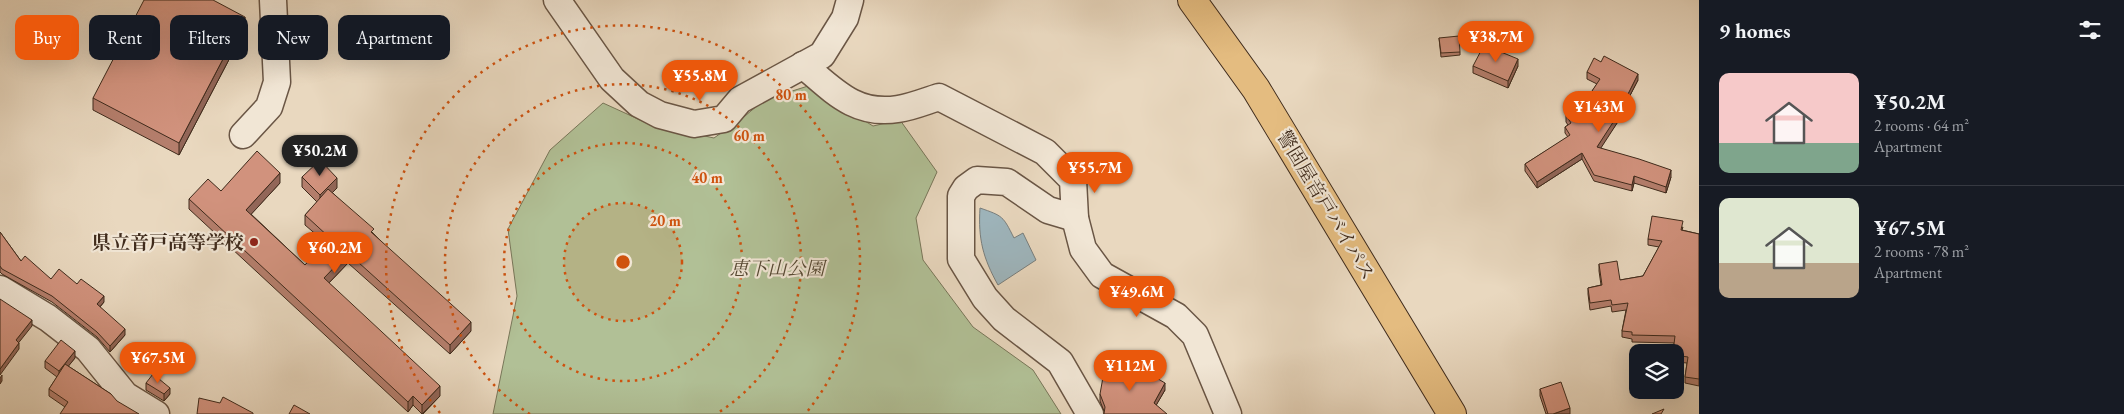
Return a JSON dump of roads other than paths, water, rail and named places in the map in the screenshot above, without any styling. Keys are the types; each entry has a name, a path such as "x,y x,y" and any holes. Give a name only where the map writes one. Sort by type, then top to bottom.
{"highway":[{"name":"警固屋音戸バイパス","path":"1192,0 1256,89 1452,414"}],"street":[{"path":"243,135 268,108 277,82 272,0"},
{"path":"557,0 563,12 591,47 612,79 639,104 660,115 694,124 724,119 740,100 822,55 845,18 850,0"},
{"path":"803,65 846,101 868,110 898,109 939,97 1046,152 1073,180 1075,218 1083,249 1102,275 1176,316 1195,335 1228,414"},
{"path":"1075,218 1048,210 1007,182 977,180 966,188 961,196 961,259 985,298 1004,319 1060,362 1090,414"},
{"path":"0,289 48,318 88,349 124,395 156,414"}],"water":[{"path":"980,208 998,215 1007,225 1014,238 1023,233 1036,260 998,285 985,257 981,239"}],"place":[{"name":"県立音戸高等学校","path":"254,242"}],"park label":[{"name":"恵下山公園","path":"777,268"}]}
